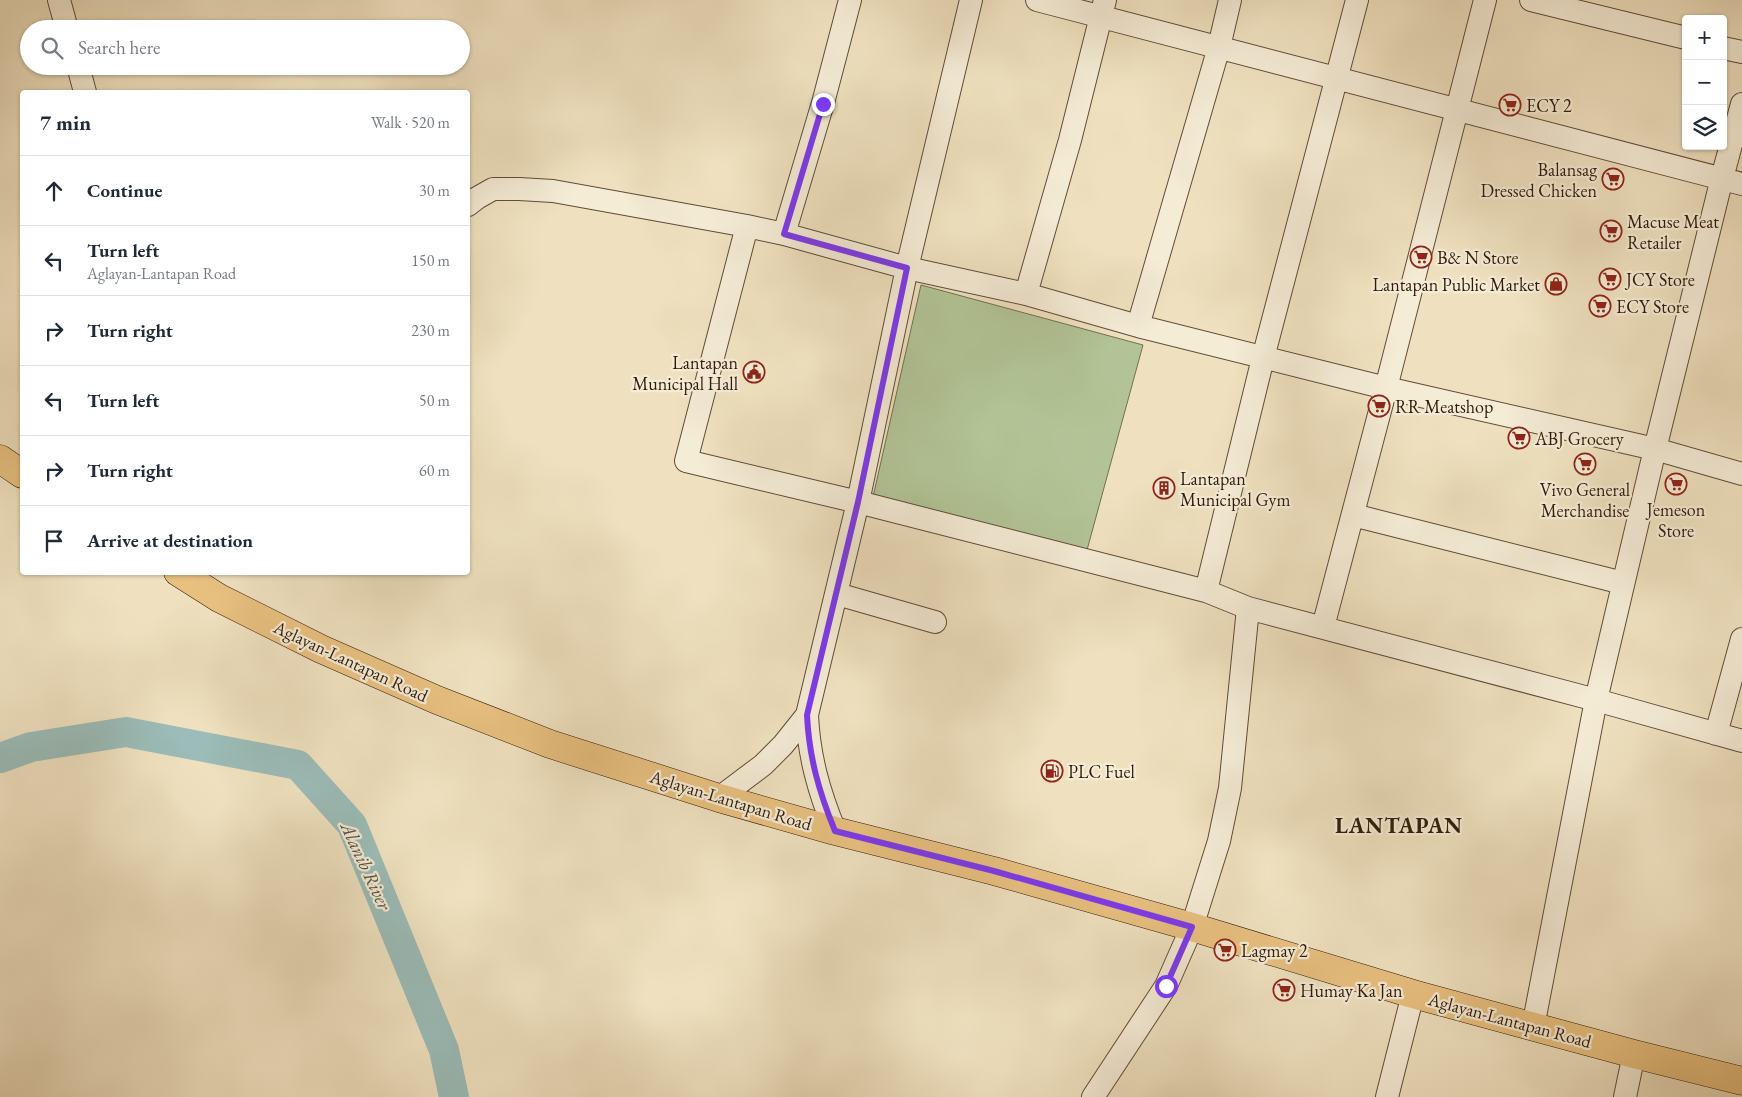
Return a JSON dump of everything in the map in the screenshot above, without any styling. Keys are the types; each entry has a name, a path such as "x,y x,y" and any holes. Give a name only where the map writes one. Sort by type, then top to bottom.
{"main road":[{"path":"0,459 20,473"},
{"name":"Aglayan-Lantapan Road","path":"183,575 219,598 321,649 438,700 550,744 720,798 835,831 994,871 1192,927 1413,994 1634,1054 1742,1080"}],"street":[{"path":"59,0 65,20"},
{"path":"784,234 823,104 850,0"},
{"path":"835,831 816,779 808,744 807,715 858,502 907,268 971,0"},
{"path":"1037,0 1103,8 1219,47 1732,181"},
{"path":"1138,326 1219,47 1230,0"},
{"path":"1206,591 1263,358 1357,0"},
{"path":"1323,627 1485,0"},
{"path":"1531,0 1682,37"},
{"path":"1026,294 1070,140 1103,8"},
{"path":"1727,49 1742,52"},
{"path":"80,75 84,90"},
{"path":"1533,1027 1596,700 1655,449 1732,181 1742,104"},
{"path":"470,203 493,190 553,191 747,226 784,234 907,268 1026,294 1138,326 1263,358 1655,449 1742,474"},
{"path":"747,226 686,461 858,502 1206,591 1248,608 1596,700 1742,742"},
{"path":"1353,515 1623,583"},
{"path":"836,594 935,622"},
{"path":"1094,1097 1166,986 1192,927 1219,841 1230,788 1248,608"},
{"path":"1716,734 1742,639"},
{"path":"720,798 763,765 807,715"},
{"path":"1387,1097 1413,994"},
{"path":"1625,1097 1634,1054"}],"green space":[{"path":"921,285 1143,345 1087,550 873,497"}],"waterway":[{"name":"Alanib River","path":"0,758 31,747 126,732 298,765 352,825 444,1050 454,1097"}],"place":[{"name":"ECY 2","path":"1510,105"},
{"name":"Balansag Dressed Chicken","path":"1613,179"},
{"name":"Macuse Meat Retailer","path":"1611,231"},
{"name":"B& N Store","path":"1421,257"},
{"name":"JCY Store","path":"1610,279"},
{"name":"Lantapan Public Market","path":"1556,284"},
{"name":"ECY Store","path":"1600,306"},
{"name":"Lantapan Municipal Hall","path":"754,372"},
{"name":"RR Meatshop","path":"1379,406"},
{"name":"ABJ Grocery","path":"1519,438"},
{"name":"Vivo General Merchandise","path":"1585,464"},
{"name":"Jemeson Store","path":"1676,484"},
{"name":"Lantapan Municipal Gym","path":"1164,488"},
{"name":"PLC Fuel","path":"1052,771"},
{"name":"Lagmay 2","path":"1225,950"},
{"name":"Humay Ka Jan","path":"1284,990"}],"district":[{"name":"LANTAPAN","path":"1399,825"}],"route":[{"path":"823,104 784,234 907,268 858,502 807,715 808,744 824,804 835,831 994,871 1192,927 1166,986"}]}
